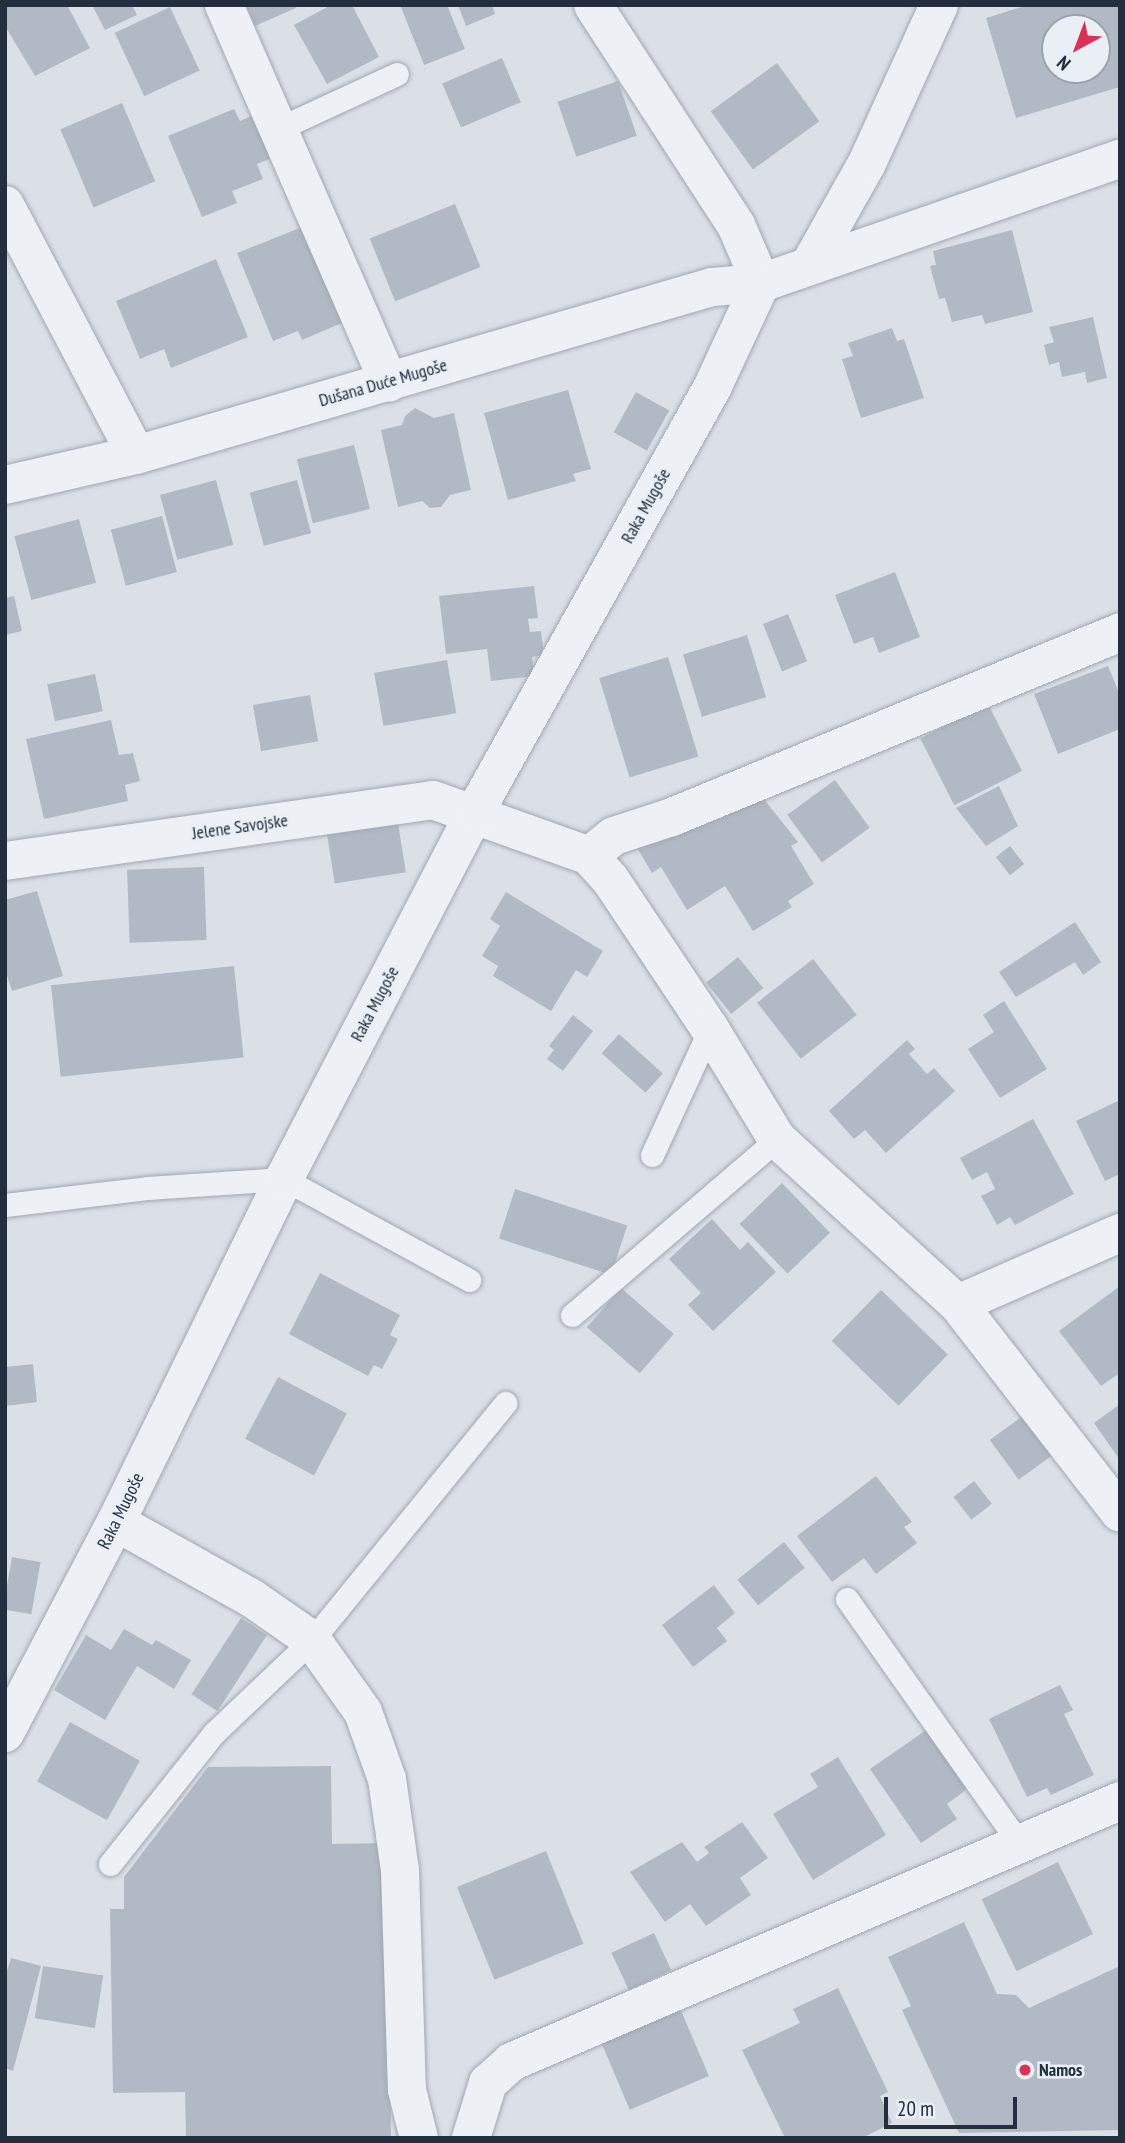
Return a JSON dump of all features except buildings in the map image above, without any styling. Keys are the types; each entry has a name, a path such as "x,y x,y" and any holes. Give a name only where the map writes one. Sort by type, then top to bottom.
{"street":[{"path":"224,5 389,382"},
{"path":"593,5 736,225 761,283"},
{"path":"809,266 867,163 939,5"},
{"name":"Dušana Duće Mugoše","path":"5,485 136,454 712,287 761,283 1120,159"},
{"path":"5,205 136,454"},
{"name":"Raka Mugoše","path":"5,1733 116,1522 284,1179 475,812 712,388 761,283"},
{"path":"1120,632 672,817 614,836 589,856 610,879 710,1029 777,1139 958,1304 1120,1513"},
{"name":"Jelene Savojske","path":"5,861 433,800 475,812 589,856"},
{"path":"958,1304 1120,1233"},
{"path":"116,1522 253,1599 312,1640 363,1712 387,1779 400,1870 407,2091 419,2138"},
{"path":"471,2138 488,2082 511,2062 1120,1801"}],"lane":[{"path":"278,130 397,74"},
{"path":"652,1156 710,1029"},
{"path":"572,1315 777,1139"},
{"path":"5,1205 147,1188 284,1179 469,1280"},
{"path":"110,1864 214,1733 312,1640 505,1403"},
{"path":"846,1599 1020,1844"}],"place":[{"name":"Namos","path":"1025,2070"}]}
